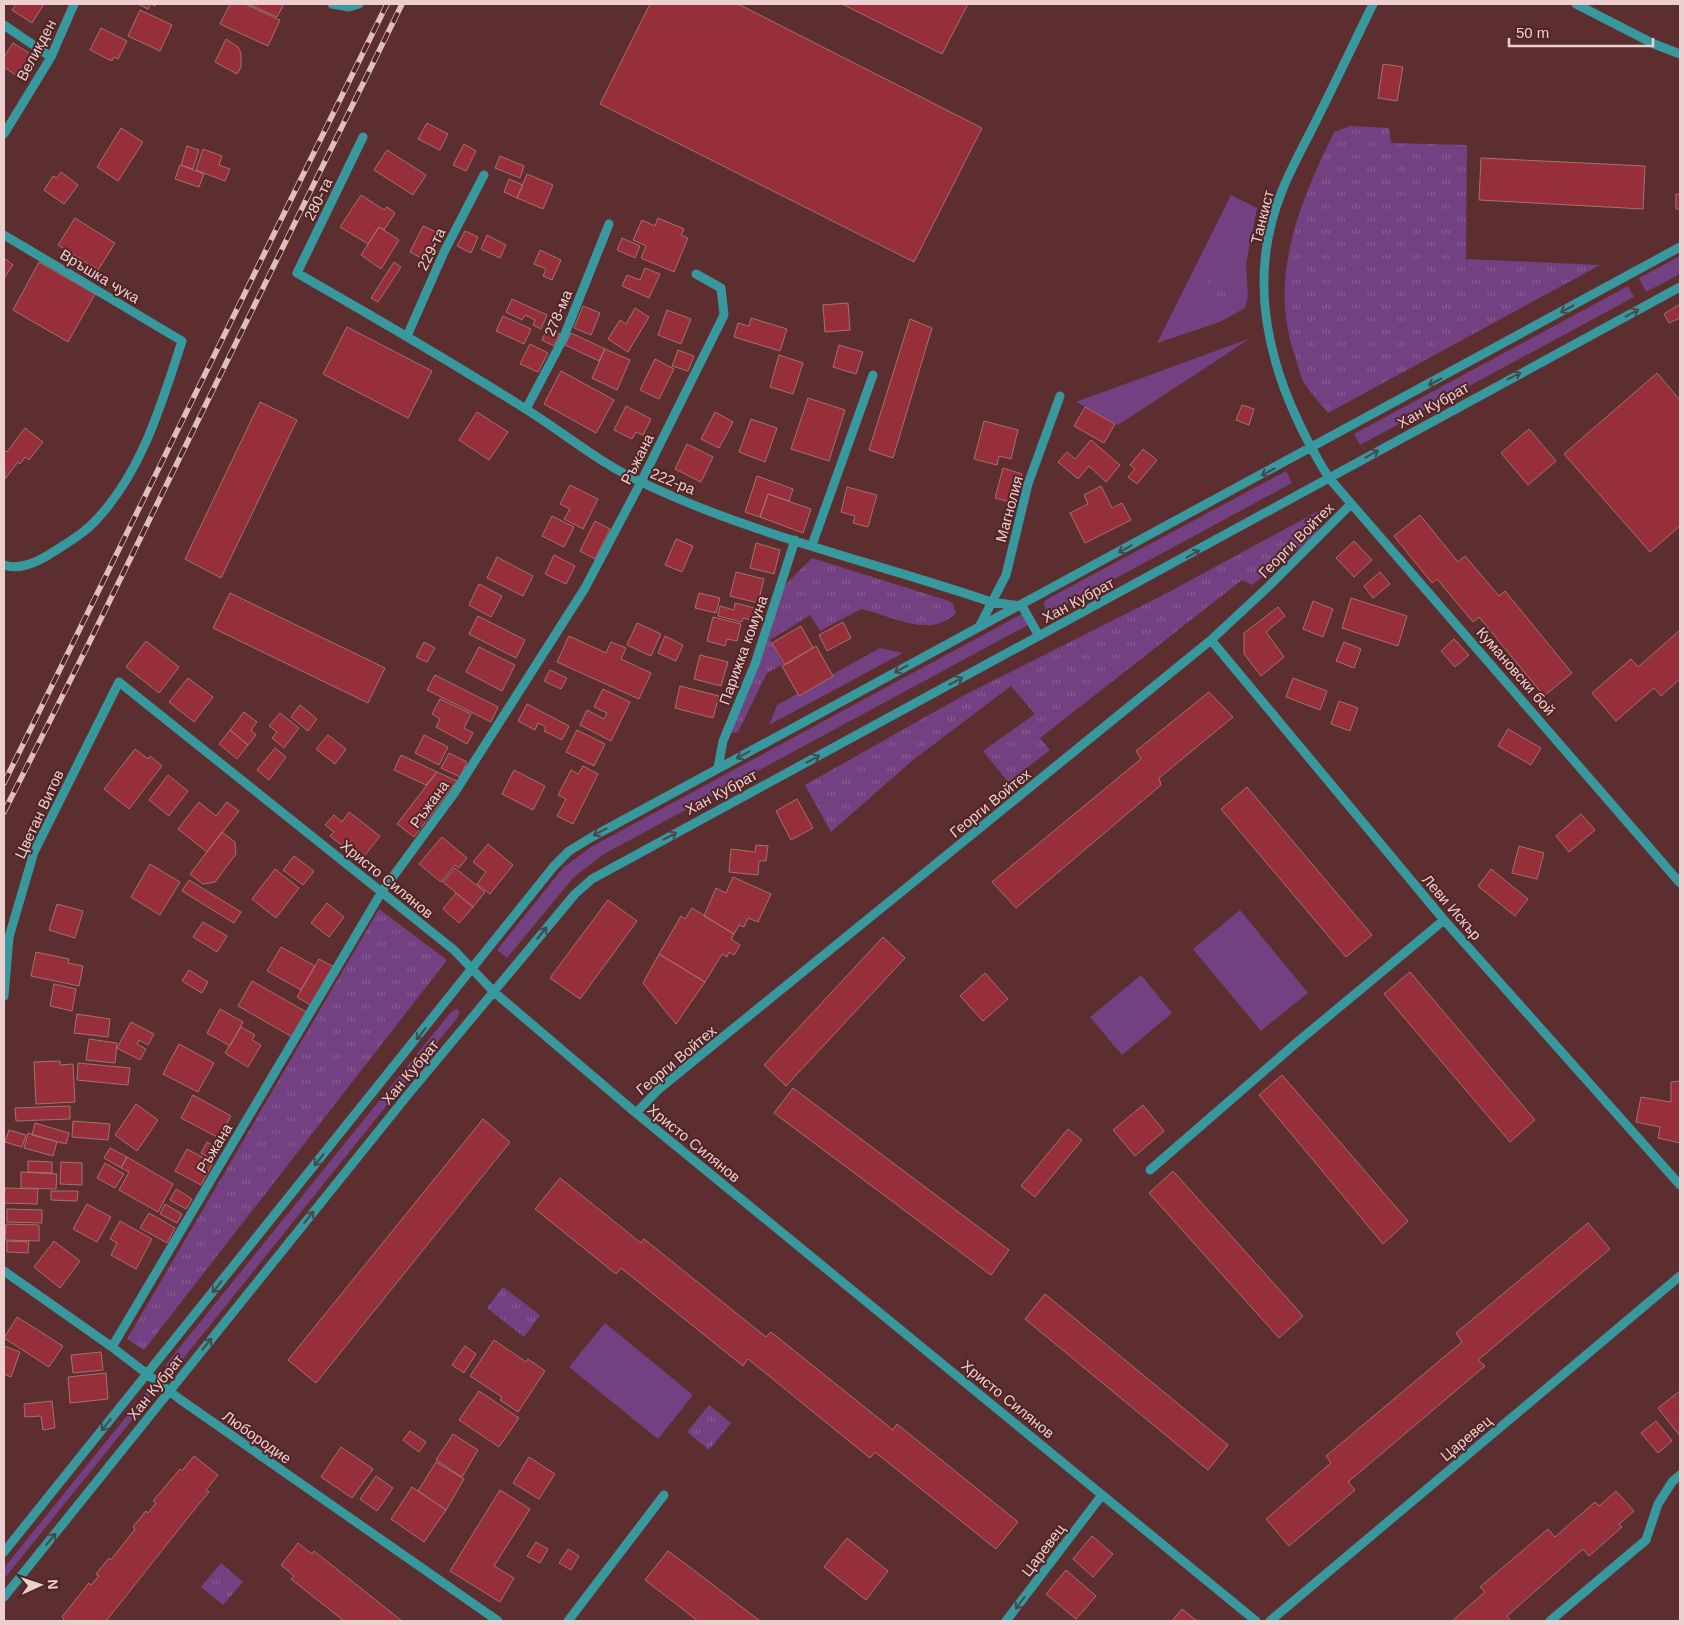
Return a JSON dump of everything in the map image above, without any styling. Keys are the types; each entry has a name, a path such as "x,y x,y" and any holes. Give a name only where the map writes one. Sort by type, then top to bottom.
{"street":[{"name":"Великден","path":"4,134 51,57 74,4"},
{"path":"332,4 349,7 358,4"},
{"name":"Танкист","path":"1329,478 1311,448 1282,386 1265,321 1266,261 1271,227 1282,191 1373,4"},
{"path":"1576,4 1654,44 1680,54"},
{"path":"4,25 51,57"},
{"name":"280-та","path":"298,273 363,137"},
{"name":"229-та","path":"407,336 444,252 484,175"},
{"name":"278-ма","path":"526,409 563,338 609,224"},
{"name":"Връшка чука","path":"4,235 182,341 161,407 141,452 122,487 98,519 71,541 39,561 23,565 4,565"},
{"name":"Хан Кубрат","path":"4,1552 473,970 554,866 569,851 718,768 979,627 1022,606 1680,247"},
{"name":"222-ра","path":"298,273 407,336 526,409 604,463 640,482 718,514 794,540 991,602 1022,606"},
{"name":"Ръжана","path":"112,1347 381,893 456,792 574,604 640,482 724,315 721,288 696,274"},
{"name":"Хан Кубрат","path":"4,1597 406,1097 575,894 592,879 1680,287"},
{"path":"812,545 873,375"},
{"name":"Магнолия","path":"979,627 1006,575 1028,484 1060,396"},
{"name":"Кумановски бой","path":"1329,478 1372,525 1680,884"},
{"name":"Георги Войтех","path":"636,1113 659,1089 1211,640 1269,586 1351,504"},
{"name":"Парижка комуна","path":"718,768 723,741 755,664 794,540"},
{"path":"1022,606 1039,636"},
{"name":"Леви Искър","path":"1211,640 1444,920 1680,1185"},
{"name":"Христо Силянов","path":"118,682 454,950 494,992 636,1113 1256,1621"},
{"name":"Цветан Витов","path":"4,996 9,937 34,852 118,682"},
{"path":"1150,1170 1295,1044 1444,920"},
{"name":"Любородие","path":"4,1271 112,1347 169,1392 498,1621"},
{"name":"Царевец","path":"1270,1621 1680,1276"},
{"path":"1550,1621 1646,1540 1660,1498 1680,1475"},
{"path":"568,1621 664,1494"},
{"name":"Царевец","path":"1006,1621 1102,1495"}],"green space":[{"path":"1350,126 1389,128 1391,143 1467,145 1466,259 1600,265 1328,413 1304,383 1293,350 1287,322 1285,293 1287,266 1292,238 1310,184 1334,132"},
{"path":"1231,195 1257,208 1246,264 1248,297 1245,308 1220,322 1157,343"},
{"path":"1680,256 1680,274 1646,292 1639,278"},
{"path":"1211,277 1230,287 1221,305 1202,295"},
{"path":"1628,286 1634,297 1360,445 1354,434"},
{"path":"1251,338 1118,425 1076,402"},
{"path":"1286,471 1292,483 1057,610 1049,613 1045,610 1044,602 1049,598"},
{"path":"1329,509 1314,537 1252,585 1242,580 1040,738 1050,750 1008,782 983,751 1035,714 1011,686 913,760 831,832 805,785 959,698 1169,592 1320,510"},
{"path":"812,558 949,601 953,604 956,613 945,621 934,625 922,625 861,609 820,631 810,615 770,640 783,664 767,673 738,732 727,734 785,585"},
{"path":"1020,615 1028,624 1026,626 604,854 574,877 507,958 497,950 563,868 591,847"},
{"path":"880,648 903,653 769,725 777,705"},
{"path":"379,909 447,960 144,1350 127,1339"},
{"path":"1240,910 1308,993 1261,1031 1193,949"},
{"path":"1141,975 1172,1013 1122,1055 1090,1017"},
{"path":"457,1009 460,1012 457,1018 174,1370 168,1373 165,1371 167,1363 451,1012"},
{"path":"503,1287 540,1315 524,1337 487,1308"},
{"path":"605,1323 693,1395 658,1439 569,1367"},
{"path":"146,1392 150,1395 148,1400 4,1579 4,1568"},
{"path":"709,1405 731,1423 709,1450 687,1432"},
{"path":"221,1563 243,1582 223,1605 201,1587"}],"building":[{"path":"16,4 44,4 32,23 12,10"},
{"path":"138,4 151,4 148,9"},
{"path":"230,4 245,4 280,20 268,46 220,24"},
{"path":"248,4 284,4 277,17"},
{"path":"650,4 738,4 982,128 914,262 600,104"},
{"path":"842,4 968,4 942,54"},
{"path":"140,10 172,25 160,51 128,36"},
{"path":"101,28 127,41 118,59 114,57 112,61 90,50"},
{"path":"226,39 238,47 241,53 241,67 237,74 215,62"},
{"path":"13,43 37,58 23,80 4,67 4,57"},
{"path":"1383,64 1403,67 1397,101 1378,98"},
{"path":"427,123 448,134 440,150 418,139"},
{"path":"121,128 143,142 118,181 97,167"},
{"path":"464,144 476,151 466,171 453,165"},
{"path":"187,146 199,150 193,169 181,165"},
{"path":"203,149 222,156 219,165 230,169 225,181 196,170"},
{"path":"387,150 426,175 413,195 374,170"},
{"path":"500,156 524,166 520,178 495,168"},
{"path":"1481,158 1645,166 1643,209 1479,200"},
{"path":"180,165 204,174 199,187 175,179"},
{"path":"61,172 78,185 64,204 44,190 53,176 57,178"},
{"path":"527,174 553,185 543,209 517,198"},
{"path":"509,179 523,185 517,198 504,192"},
{"path":"1676,194 1680,194 1680,209 1676,209"},
{"path":"361,195 384,210 387,207 395,213 384,230 379,227 368,244 340,227"},
{"path":"75,218 115,243 98,270 58,245"},
{"path":"658,218 684,229 681,235 688,238 674,272 641,258 646,246 633,240 642,220 655,226"},
{"path":"423,226 440,234 427,261 410,252"},
{"path":"379,227 399,240 381,269 361,255"},
{"path":"465,231 478,237 471,253 457,246"},
{"path":"487,235 506,245 500,258 481,249"},
{"path":"622,238 640,246 635,258 617,250"},
{"path":"540,250 561,260 552,280 543,276 546,269 534,264"},
{"path":"4,258 13,265 4,278"},
{"path":"39,262 95,294 68,342 13,310"},
{"path":"394,262 401,267 378,302 371,298"},
{"path":"645,268 660,274 649,298 622,286 627,275 640,280"},
{"path":"512,299 547,315 541,329 533,325 535,320 525,315 522,320 506,312"},
{"path":"848,303 850,330 825,332 823,305"},
{"path":"1680,304 1680,318 1669,323 1664,314"},
{"path":"583,306 600,313 591,335 574,328"},
{"path":"635,308 649,317 628,352 608,339 620,320 626,324"},
{"path":"667,310 691,319 681,344 658,335"},
{"path":"503,316 531,329 524,344 496,331"},
{"path":"751,318 787,329 780,351 734,337 738,323 749,326"},
{"path":"910,319 932,328 893,458 869,450"},
{"path":"347,327 432,371 408,418 323,374"},
{"path":"547,329 560,334 554,346 542,340"},
{"path":"571,333 605,349 599,361 565,345"},
{"path":"530,344 548,353 538,372 520,364"},
{"path":"839,345 863,352 856,374 833,367"},
{"path":"605,349 630,360 617,390 592,378"},
{"path":"678,350 694,356 688,371 672,366"},
{"path":"779,355 803,363 793,394 770,387"},
{"path":"655,359 674,369 659,399 640,390"},
{"path":"561,371 614,400 596,433 544,404"},
{"path":"1657,373 1680,400 1680,526 1650,552 1564,454"},
{"path":"808,398 845,410 829,461 791,449"},
{"path":"260,402 297,420 221,578 185,559"},
{"path":"1242,405 1254,409 1249,425 1236,420"},
{"path":"626,406 651,419 643,435 636,432 632,439 614,430"},
{"path":"1085,407 1115,424 1104,443 1074,426"},
{"path":"477,412 508,432 489,460 459,440"},
{"path":"715,412 733,422 719,448 701,439"},
{"path":"751,419 777,428 765,462 739,452"},
{"path":"984,421 1018,430 1011,459 999,456 997,465 974,459"},
{"path":"25,428 43,442 29,460 25,457 20,464 18,462 5,479 4,450 7,452"},
{"path":"1529,429 1556,461 1528,485 1501,453"},
{"path":"1091,440 1120,465 1106,482 1089,466 1078,479 1058,462 1067,452 1075,459"},
{"path":"687,444 713,457 701,482 675,469"},
{"path":"1143,449 1157,460 1137,484 1128,477 1135,469 1130,465"},
{"path":"1003,468 1022,474 1014,503 995,498"},
{"path":"757,476 793,489 789,501 768,494 760,517 745,512"},
{"path":"570,485 598,499 583,529 564,519 570,509 560,504"},
{"path":"1101,486 1112,508 1122,503 1131,520 1085,543 1070,513 1088,504 1084,495"},
{"path":"847,487 877,495 868,527 853,523 855,516 841,512"},
{"path":"768,494 811,509 803,533 760,517"},
{"path":"1420,515 1458,562 1465,556 1499,596 1505,591 1572,673 1544,696 1479,617 1473,622 1437,579 1432,583 1394,536"},
{"path":"552,516 574,527 564,547 542,536"},
{"path":"595,521 610,529 595,559 580,551"},
{"path":"676,539 693,546 682,572 665,565"},
{"path":"1354,541 1372,560 1354,577 1336,558"},
{"path":"756,543 780,550 774,574 750,568"},
{"path":"554,555 575,566 566,584 545,574"},
{"path":"497,557 533,576 523,596 487,578"},
{"path":"736,572 764,579 758,603 730,596"},
{"path":"1380,572 1390,584 1373,598 1364,586"},
{"path":"479,584 502,596 491,617 469,605"},
{"path":"230,593 385,668 368,703 213,628"},
{"path":"699,593 720,598 716,613 695,608"},
{"path":"1351,598 1407,616 1398,646 1342,628"},
{"path":"1313,601 1333,609 1323,637 1303,629"},
{"path":"735,603 762,610 759,622 743,618 742,622 718,616 720,606 734,610"},
{"path":"1278,607 1285,616 1266,632 1284,657 1261,676 1244,654 1244,633"},
{"path":"478,616 525,640 516,658 469,634"},
{"path":"713,617 741,624 737,641 727,639 725,646 707,641"},
{"path":"843,622 851,638 827,651 819,635"},
{"path":"637,623 661,634 651,656 627,645"},
{"path":"801,626 813,648 785,665 772,643"},
{"path":"1680,630 1680,679 1661,696 1654,688 1616,721 1592,693 1631,659 1638,667"},
{"path":"569,636 606,653 611,642 626,648 621,659 651,673 639,699 557,662"},
{"path":"665,636 683,645 676,661 658,653"},
{"path":"1454,639 1469,655 1455,667 1441,651"},
{"path":"146,641 179,667 159,693 126,667"},
{"path":"424,642 435,648 427,662 416,657"},
{"path":"1344,642 1361,649 1354,668 1336,661"},
{"path":"816,646 833,676 799,696 782,666"},
{"path":"479,647 515,665 502,691 466,672"},
{"path":"700,655 728,662 721,686 694,679"},
{"path":"550,670 567,678 561,689 544,681"},
{"path":"435,675 498,707 491,722 427,690"},
{"path":"188,678 213,697 194,722 169,702"},
{"path":"1293,678 1327,691 1320,710 1286,697"},
{"path":"680,686 719,696 713,718 675,708"},
{"path":"603,689 630,702 611,741 580,725 587,710 604,719 607,713 594,707"},
{"path":"1209,692 1233,717 1159,778 1161,785 1016,908 992,882 1141,759 1136,751"},
{"path":"440,699 471,714 464,728 473,733 467,744 436,727 440,719 432,714"},
{"path":"1339,701 1358,708 1350,731 1331,724"},
{"path":"527,704 569,726 562,740 544,731 546,727 538,723 535,730 518,721"},
{"path":"300,705 317,719 308,731 291,717"},
{"path":"244,712 257,722 251,730 256,735 248,745 230,730"},
{"path":"280,713 299,728 284,748 272,738 277,732 269,726"},
{"path":"1508,729 1541,748 1531,765 1498,746"},
{"path":"230,730 248,745 237,759 219,744"},
{"path":"577,730 605,744 594,766 566,752"},
{"path":"328,735 346,749 335,764 316,749"},
{"path":"424,735 448,747 439,765 415,753"},
{"path":"275,748 286,757 269,780 257,770"},
{"path":"135,749 148,759 150,756 162,766 129,809 104,789"},
{"path":"449,753 467,762 460,777 441,768"},
{"path":"401,755 437,772 426,785 394,770"},
{"path":"583,766 598,774 573,824 557,816 566,799 558,795 571,770 578,774"},
{"path":"514,770 545,786 533,810 502,794"},
{"path":"437,772 457,781 414,837 397,824"},
{"path":"168,775 188,791 169,816 149,800"},
{"path":"1247,787 1372,935 1346,957 1221,809"},
{"path":"797,799 813,828 791,840 776,811"},
{"path":"199,802 216,816 227,802 239,811 207,852 178,829"},
{"path":"349,812 380,836 361,860 330,836 334,832 325,825 334,815 342,822"},
{"path":"1581,814 1595,830 1569,852 1556,836"},
{"path":"222,832 235,842 236,854 215,882 203,884 190,874"},
{"path":"442,837 467,858 459,868 455,865 441,882 419,864"},
{"path":"488,844 513,865 490,894 477,884 486,872 473,862"},
{"path":"756,845 768,846 766,861 759,861 758,875 729,872 731,849 755,852"},
{"path":"1519,846 1544,853 1537,879 1512,873"},
{"path":"294,856 314,871 303,885 283,870"},
{"path":"150,864 180,882 160,915 131,897"},
{"path":"455,868 485,892 473,907 443,882"},
{"path":"275,869 299,888 276,918 252,899"},
{"path":"1491,869 1528,899 1515,916 1478,886"},
{"path":"733,877 771,894 758,922 748,918 744,927 739,925 734,934 704,916 716,888 726,893"},
{"path":"189,880 241,912 234,923 182,891"},
{"path":"456,893 473,907 459,923 443,909"},
{"path":"608,900 637,921 580,999 550,978"},
{"path":"327,903 344,917 329,937 311,923"},
{"path":"57,904 83,911 75,938 49,930"},
{"path":"692,908 734,934 731,939 740,945 734,955 729,952 727,957 722,954 705,982 659,954 681,916 685,919"},
{"path":"203,922 227,936 217,952 193,937"},
{"path":"883,937 905,958 786,1086 764,1065"},
{"path":"281,947 315,966 301,990 267,971"},
{"path":"36,952 69,959 68,963 83,966 79,986 31,976"},
{"path":"659,954 705,982 676,1024 643,983"},
{"path":"319,959 334,967 312,1006 297,997"},
{"path":"189,970 208,982 202,993 182,981"},
{"path":"1410,972 1535,1120 1510,1142 1384,994"},
{"path":"985,973 1008,999 983,1021 960,996"},
{"path":"252,981 308,1013 294,1038 238,1006"},
{"path":"54,984 76,989 72,1011 50,1006"},
{"path":"220,1009 243,1022 230,1046 207,1033"},
{"path":"77,1014 110,1019 108,1037 74,1033"},
{"path":"131,1022 154,1034 148,1045 139,1040 137,1044 146,1049 140,1060 117,1048"},
{"path":"241,1027 255,1035 252,1040 261,1045 248,1067 225,1053"},
{"path":"89,1039 117,1043 115,1063 86,1060"},
{"path":"179,1044 214,1063 198,1092 163,1074"},
{"path":"60,1061 60,1065 73,1064 75,1102 36,1104 34,1062"},
{"path":"78,1063 130,1068 128,1085 77,1080"},
{"path":"1282,1075 1408,1221 1383,1244 1259,1095"},
{"path":"1680,1081 1680,1143 1658,1138 1660,1127 1636,1122 1641,1097 1671,1102 1671,1082"},
{"path":"793,1088 1009,1250 991,1275 774,1113"},
{"path":"193,1095 231,1116 219,1138 181,1118"},
{"path":"136,1104 158,1120 137,1151 115,1135"},
{"path":"1143,1105 1164,1131 1135,1156 1113,1130"},
{"path":"70,1106 70,1119 16,1121 15,1108"},
{"path":"483,1119 510,1142 316,1383 288,1360"},
{"path":"73,1121 110,1124 108,1140 72,1137"},
{"path":"35,1123 69,1133 66,1144 32,1135"},
{"path":"1068,1129 1082,1140 1035,1197 1021,1186"},
{"path":"9,1130 26,1135 22,1147 5,1142"},
{"path":"28,1133 57,1142 53,1156 24,1148"},
{"path":"207,1142 219,1149 213,1160 201,1153"},
{"path":"110,1148 127,1157 121,1168 104,1158"},
{"path":"187,1149 213,1163 201,1185 175,1171"},
{"path":"127,1157 173,1184 158,1212 119,1190 129,1172 121,1168"},
{"path":"28,1161 52,1162 52,1173 28,1172"},
{"path":"61,1162 82,1163 82,1185 60,1184"},
{"path":"105,1163 124,1174 115,1188 97,1178"},
{"path":"1173,1171 1303,1316 1279,1338 1149,1193"},
{"path":"21,1172 57,1174 56,1189 21,1188"},
{"path":"560,1178 641,1243 644,1239 766,1337 771,1332 893,1430 897,1424 1018,1522 996,1549 875,1452 870,1458 748,1359 743,1366 621,1268 616,1274 535,1209"},
{"path":"5,1188 38,1189 37,1204 4,1203"},
{"path":"176,1189 192,1199 186,1209 170,1200"},
{"path":"51,1191 78,1191 77,1201 51,1200"},
{"path":"87,1204 111,1217 97,1242 73,1229"},
{"path":"165,1204 182,1214 177,1223 160,1214"},
{"path":"7,1209 42,1210 42,1223 7,1222"},
{"path":"149,1213 175,1228 167,1243 140,1228"},
{"path":"120,1221 152,1239 136,1269 111,1255 117,1243 110,1239"},
{"path":"1588,1223 1610,1249 1478,1360 1485,1366 1348,1482 1355,1490 1289,1546 1266,1519 1331,1463 1326,1456 1462,1342 1456,1333"},
{"path":"6,1224 39,1225 39,1241 5,1240"},
{"path":"7,1241 29,1242 28,1253 7,1252"},
{"path":"54,1241 80,1261 60,1288 34,1267"},
{"path":"1045,1294 1228,1445 1208,1470 1025,1319"},
{"path":"17,1317 63,1346 49,1367 4,1338"},
{"path":"494,1340 526,1362 528,1359 545,1371 518,1412 500,1400 502,1397 470,1376"},
{"path":"4,1346 20,1352 11,1377 4,1374"},
{"path":"465,1346 476,1354 464,1373 452,1365"},
{"path":"101,1352 103,1370 73,1373 71,1355"},
{"path":"106,1373 108,1399 70,1403 68,1377"},
{"path":"479,1391 519,1418 499,1447 459,1420"},
{"path":"1680,1391 1680,1436 1658,1408"},
{"path":"52,1401 55,1428 43,1430 41,1416 25,1417 24,1404"},
{"path":"1656,1421 1672,1441 1658,1453 1641,1433"},
{"path":"410,1431 426,1442 419,1452 403,1440"},
{"path":"453,1434 478,1450 462,1477 436,1460"},
{"path":"341,1447 373,1469 352,1498 321,1477"},
{"path":"194,1456 218,1475 206,1490 209,1492 106,1621 63,1621 62,1617 89,1583 91,1585 99,1576 96,1574 109,1558 111,1560 135,1529 133,1527 146,1511 148,1513 156,1503 153,1501 180,1469 182,1471"},
{"path":"529,1457 555,1474 539,1499 513,1483"},
{"path":"436,1462 464,1479 446,1510 418,1491"},
{"path":"376,1476 393,1488 377,1511 360,1499"},
{"path":"412,1487 446,1510 424,1542 391,1519"},
{"path":"500,1490 530,1509 494,1566 514,1578 500,1602 450,1571"},
{"path":"1616,1491 1634,1511 1619,1524 1622,1527 1589,1556 1583,1549 1507,1616 1511,1621 1452,1621 1485,1592 1480,1587 1548,1529 1555,1537 1595,1502 1599,1506"},
{"path":"1092,1536 1113,1554 1093,1577 1073,1559"},
{"path":"847,1538 888,1571 866,1600 824,1567"},
{"path":"536,1542 548,1549 540,1563 527,1556"},
{"path":"298,1543 312,1554 314,1551 402,1621 344,1621 291,1579 294,1576 281,1565"},
{"path":"568,1549 579,1556 571,1570 559,1563"},
{"path":"668,1551 760,1621 698,1621 645,1580"},
{"path":"1066,1570 1096,1596 1076,1619 1046,1594"},
{"path":"1182,1609 1197,1621 1172,1621"}],"railway":[{"path":"4,783 387,4"},
{"path":"4,812 89,643 402,4"}]}
